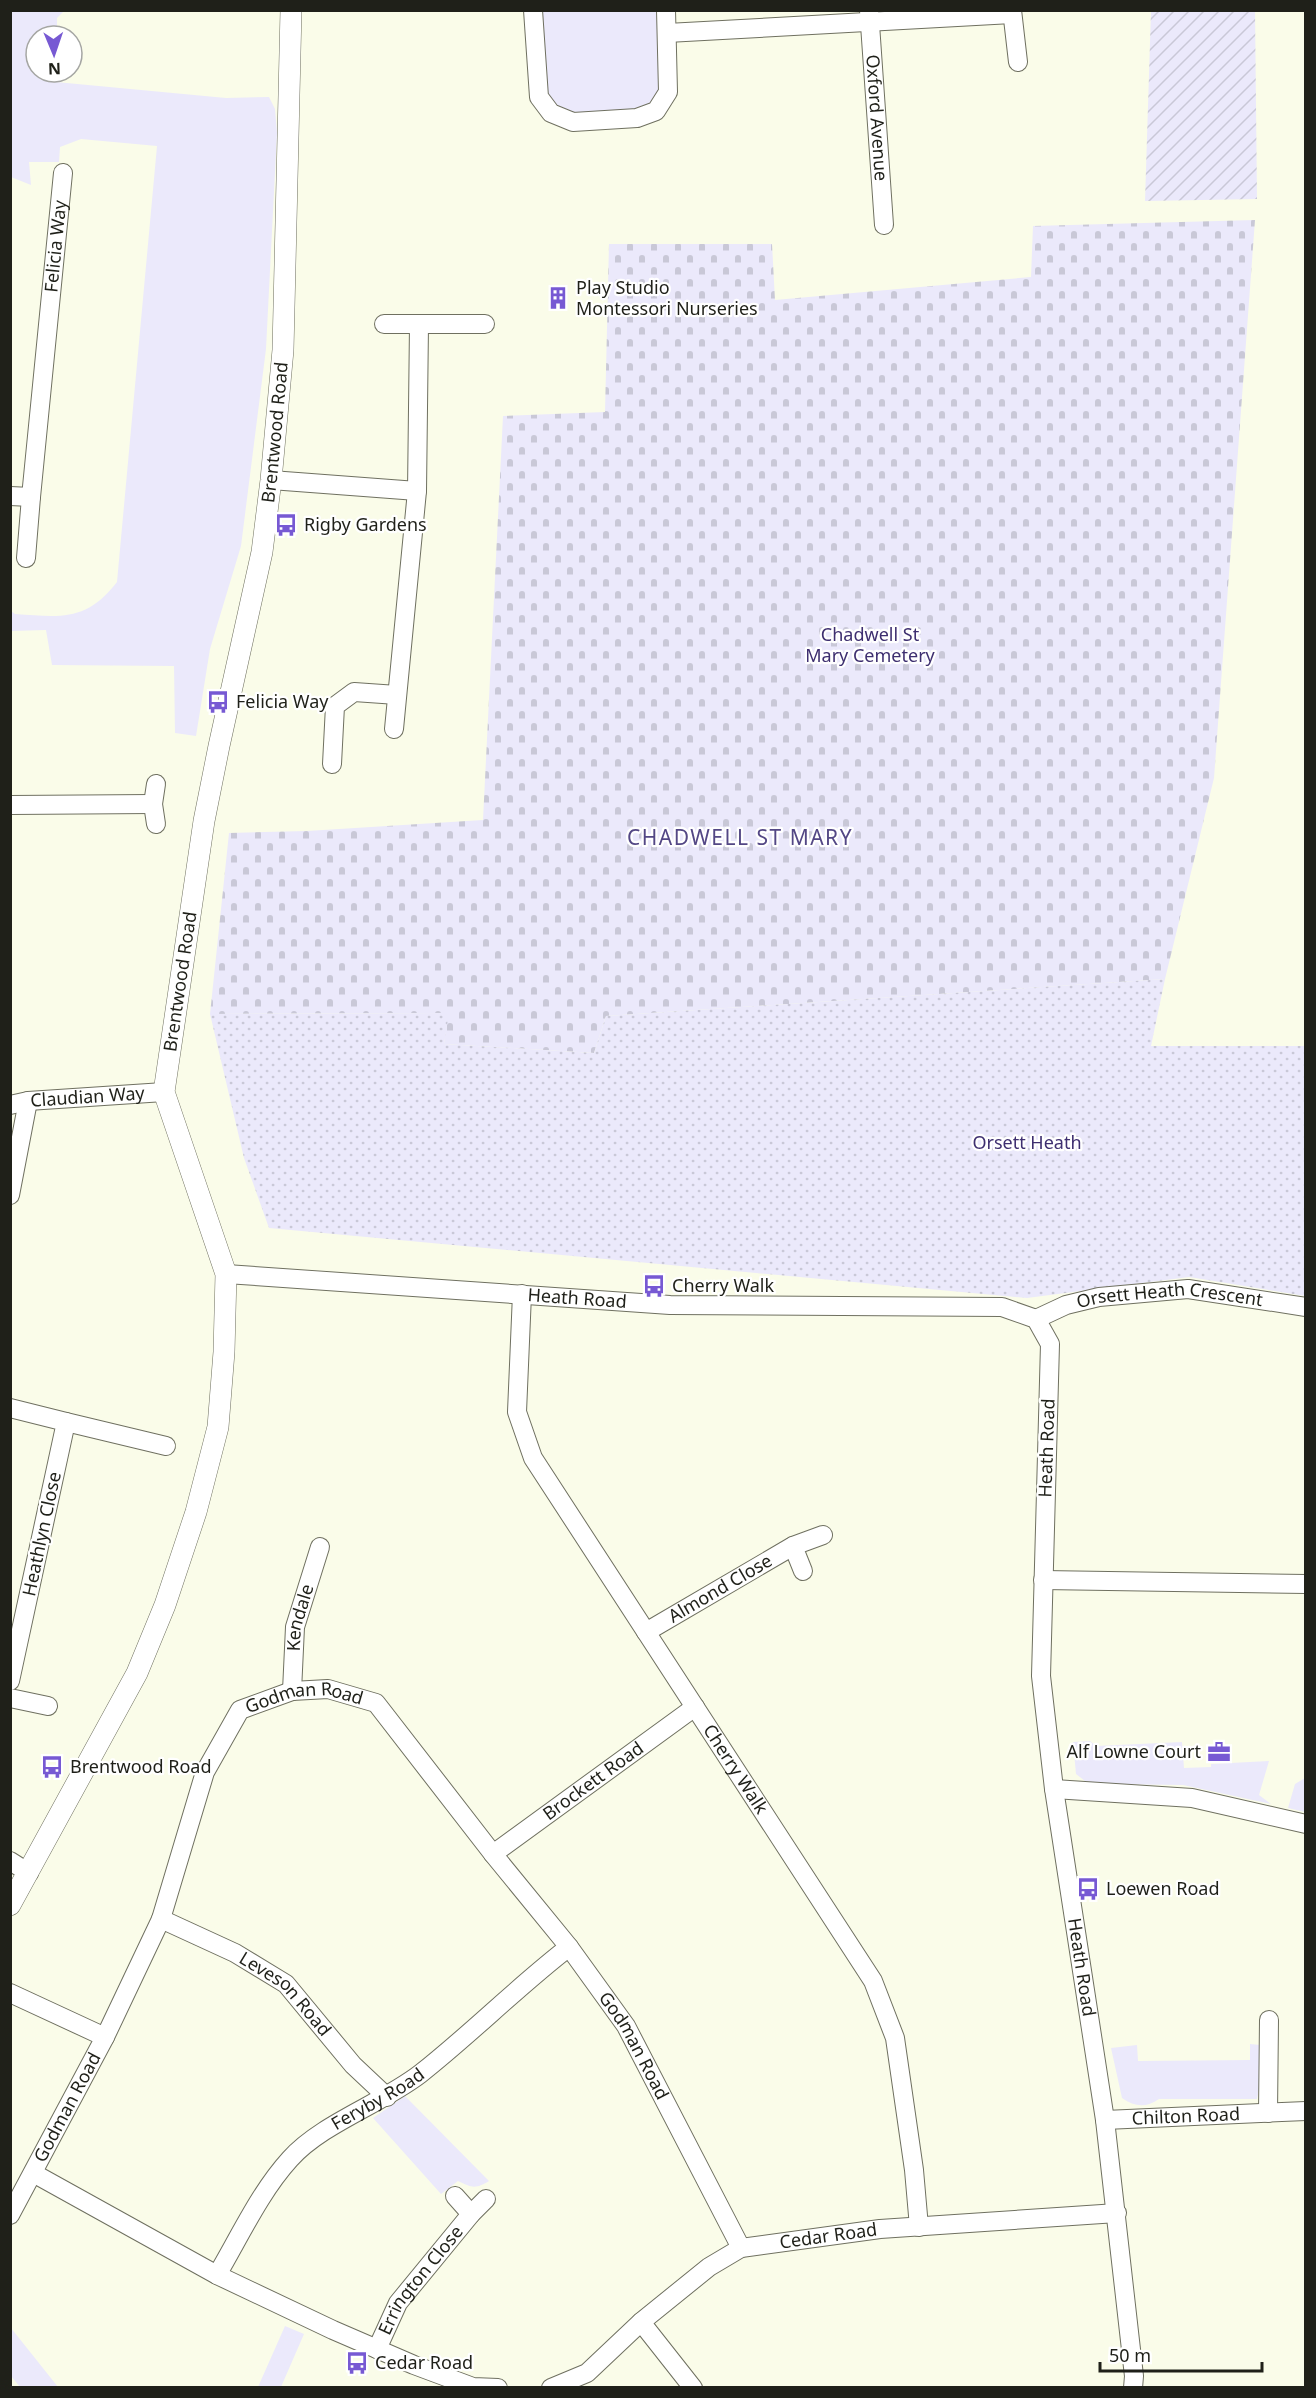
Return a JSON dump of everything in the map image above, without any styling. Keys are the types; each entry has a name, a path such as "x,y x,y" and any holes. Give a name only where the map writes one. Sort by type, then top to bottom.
{"street":[{"name":"Brentwood Road","path":"10,1905 137,1673 169,1594 196,1512 218,1427 224,1352 226,1274 164,1092 204,821 262,552 271,480 283,350 291,10"},
{"path":"533,10 538,98 551,113 573,122 637,118 656,111 668,92 666,10"},
{"path":"667,33 869,17 1012,12 1018,62"},
{"name":"Oxford Avenue","path":"869,17 884,225"},
{"name":"Felicia Way","path":"26,558 63,173"},
{"path":"384,324 485,324"},
{"path":"394,729 417,491 419,325"},
{"path":"271,480 417,491"},
{"path":"10,495 31,497"},
{"path":"332,764 335,706 354,692 397,694"},
{"path":"156,784 153,804 156,824"},
{"path":"10,805 153,804"},
{"name":"Claudian Way","path":"19,1103 164,1092"},
{"path":"10,1195 19,1103"},
{"name":"Heath Road","path":"226,1274 670,1305 1002,1307 1036,1319 1050,1344 1041,1676 1054,1789 1105,2120 1117,2213 1134,2376 1133,2388"},
{"name":"Orsett Heath Crescent","path":"1036,1319 1066,1305 1099,1296 1188,1289 1305,1307"},
{"name":"Cherry Walk","path":"522,1294 517,1412 533,1458 873,1981 895,2038 914,2170 919,2227"},
{"path":"10,1408 166,1446"},
{"name":"Heathlyn Close","path":"10,1681 66,1422"},
{"name":"Almond Close","path":"646,1632 793,1546 823,1535"},
{"name":"Almond Close","path":"793,1546 803,1571"},
{"name":"Kendale","path":"292,1691 295,1627 320,1547"},
{"path":"1043,1580 1305,1584"},
{"name":"Godman Road","path":"10,2215 105,2037 161,1919 205,1772 240,1710 292,1691 328,1689 376,1703 492,1854 569,1947 626,2026 741,2248"},
{"path":"10,1698 48,1706"},
{"name":"Brockett Road","path":"492,1854 695,1707"},
{"path":"1054,1789 1192,1798 1305,1824"},
{"path":"10,1861 29,1873"},
{"name":"Leveson Road","path":"161,1919 235,1953 286,1984 353,2065 387,2097"},
{"name":"Feryby Road","path":"217,2275 257,2205 291,2158 326,2130 387,2097 419,2074 569,1947"},
{"path":"10,1993 105,2037"},
{"path":"1268,2113 1269,2020"},
{"name":"Chilton Road","path":"1105,2120 1305,2111"},
{"path":"33,2173 217,2275 377,2349 473,2387 498,2388"},
{"name":"Errington Close","path":"455,2196 471,2214"},
{"name":"Errington Close","path":"377,2349 398,2303 486,2199"},
{"name":"Cedar Road","path":"551,2388 587,2373 641,2322 709,2267 741,2248 880,2229 1117,2213"},
{"path":"641,2322 693,2388"}],"green space":[{"path":"11,10 64,11 57,18 57,24 24,24 24,84 77,84 226,98 269,97 275,109 277,133 266,349 241,546 210,649 196,736 175,733 174,666 52,665 46,630 11,631 11,611 15,614 46,616 72,614 94,604 117,582 157,146 81,139 60,147 59,162 29,162 31,185 11,177"},
{"path":"533,11 666,11 668,92 637,118 551,113"},
{"path":"1151,11 1255,11 1257,199 1145,201"},
{"name":"Chadwell St Mary Cemetery","path":"1255,220 1214,778 1165,979 606,1016 594,1053 444,1044 448,1013 210,1014 229,833 307,831 483,820 503,416 605,412 609,244 772,244 775,300 1031,277 1033,226"},
{"name":"Orsett Heath","path":"1165,979 1151,1046 1305,1046 1305,1296 1189,1277 1027,1298 269,1228 244,1158 210,1014 449,1013 444,1044 594,1053 606,1016"},
{"path":"1090,1741 1096,1746 1182,1742 1184,1768 1269,1761 1259,1795 1271,1804 1183,1785 1095,1784 1085,1781 1076,1774 1073,1742"},
{"path":"1305,1778 1305,1812 1288,1808 1295,1784"},
{"path":"1250,2044 1260,2045 1261,2081 1257,2099 1159,2099 1150,2104 1140,2105 1122,2098 1111,2048 1137,2045 1138,2061 1250,2060"},
{"path":"405,2096 489,2181 473,2187 458,2181 441,2194 373,2118"},
{"path":"285,2326 304,2334 281,2387 258,2387"},
{"path":"10,2328 58,2387 20,2387 11,2376"}],"place":[{"name":"Play Studio Montessori Nurseries","path":"558,298"},
{"name":"Rigby Gardens","path":"286,525"},
{"name":"Felicia Way","path":"218,702"},
{"name":"Cherry Walk","path":"654,1286"},
{"name":"Alf Lowne Court","path":"1219,1752"},
{"name":"Brentwood Road","path":"52,1767"},
{"name":"Loewen Road","path":"1088,1889"},
{"name":"Cedar Road","path":"357,2363"}],"district":[{"name":"CHADWELL ST MARY","path":"740,838"}]}
